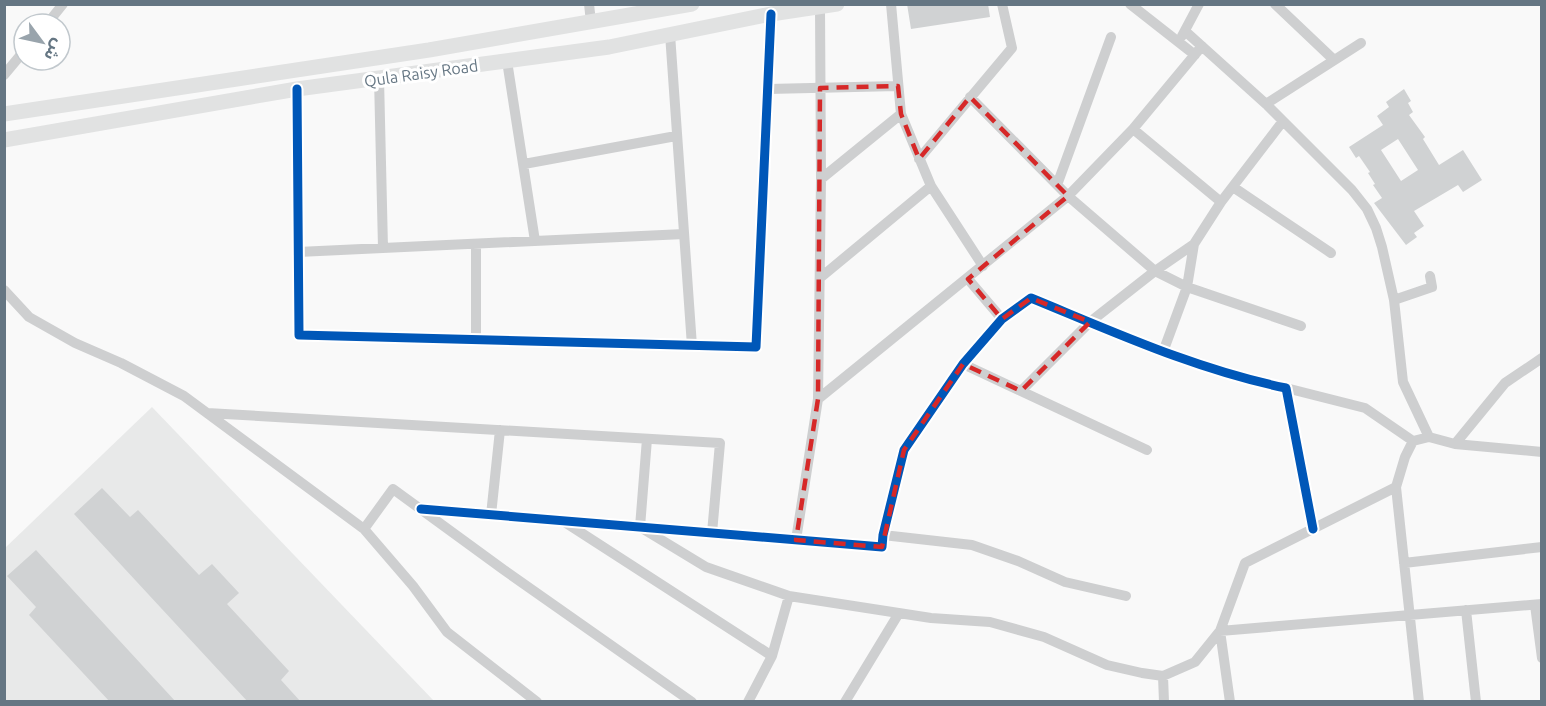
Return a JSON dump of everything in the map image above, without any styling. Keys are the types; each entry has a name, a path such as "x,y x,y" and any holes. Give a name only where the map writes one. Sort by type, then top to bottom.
{"main road":[{"name":"Qula Raisy Road","path":"4,114 429,50 664,7 692,4"},
{"name":"Qula Raisy Road","path":"4,140 297,89 609,47 771,14 837,4"},
{"path":"429,50 432,71"}],"street":[{"path":"589,4 591,22"},
{"path":"891,4 901,114 931,186 983,266"},
{"path":"919,159 1012,48 1002,4"},
{"path":"1130,4 1179,42 1198,50 1266,104 1352,190 1367,209 1379,237 1394,300 1403,382 1429,436"},
{"path":"1179,42 1199,4"},
{"path":"1275,4 1334,60"},
{"path":"796,540 818,399 821,179 820,7"},
{"path":"297,89 299,335 756,347 771,14"},
{"path":"1185,31 1198,50"},
{"path":"670,34 692,346"},
{"path":"1057,185 1111,37"},
{"path":"1266,104 1361,43"},
{"path":"818,399 1068,196 1133,129 1198,50"},
{"path":"507,61 536,241"},
{"path":"379,78 383,248"},
{"path":"768,89 898,86"},
{"path":"970,97 1068,196 1155,271 1187,287 1301,326"},
{"path":"821,179 901,114"},
{"path":"1021,391 1090,322 1155,271 1194,244 1221,202 1283,121"},
{"path":"1133,129 1221,202"},
{"path":"524,164 676,136"},
{"path":"819,278 931,186"},
{"path":"1233,187 1331,253"},
{"path":"298,252 684,234"},
{"path":"476,244 476,340"},
{"path":"1163,352 1187,287 1194,244"},
{"path":"1394,300 1432,287 1430,276"},
{"path":"968,279 1002,319"},
{"path":"4,290 29,317 75,343 122,363 184,396 364,529 413,586 447,632 537,702"},
{"path":"421,509 882,547 904,450 963,364 1002,319 1031,298 1163,352 1243,378 1365,408 1413,441"},
{"path":"1455,444 1505,383 1542,358"},
{"path":"963,364 1147,450"},
{"path":"1286,388 1313,529"},
{"path":"207,413 720,443 712,533"},
{"path":"492,515 500,430"},
{"path":"1419,702 1396,487 1405,457 1413,441 1429,436 1455,444 1542,452"},
{"path":"640,527 647,439"},
{"path":"640,527 706,567 789,596 931,618 990,622 1044,637 1107,665 1163,676 1195,662 1220,631 1245,563 1396,487"},
{"path":"364,529 393,489 692,702"},
{"path":"562,520 772,656"},
{"path":"883,535 972,545 1018,561 1065,582 1126,596"},
{"path":"1404,563 1542,547"},
{"path":"748,702 772,656 789,596"},
{"path":"1220,631 1538,604 1542,658"},
{"path":"1466,610 1476,702"},
{"path":"845,702 899,613"},
{"path":"1220,631 1230,702"},
{"path":"1163,676 1164,702"}],"highlighted area":[{"path":"898,86 901,114 919,159 970,97 1068,196 968,279 1002,319 1031,298 1090,322 1021,391 963,364 904,450 882,547 796,540 818,399 820,88"}],"shaded area":[{"path":"152,407 434,701 7,702 5,698 5,548"}],"building":[{"path":"907,4 988,4 990,17 911,29"},
{"path":"1404,89 1411,101 1408,103 1413,112 1409,115 1425,137 1423,139 1439,165 1463,150 1482,180 1463,192 1458,185 1414,211 1424,226 1414,233 1417,237 1406,245 1374,203 1382,198 1373,185 1375,184 1368,173 1370,172 1359,156 1356,158 1349,147 1383,125 1377,116 1389,107 1386,102","holes":["1398,139 1418,170 1401,181 1381,150"]},
{"path":"102,488 130,517 138,510 199,575 212,564 239,593 227,604 289,671 281,680 301,702 248,702 74,514"},
{"path":"36,550 176,702 110,702 29,615 36,607 7,576"}],"cycle path":[{"path":"297,89 299,335 756,347 771,14"},
{"path":"421,509 882,547 904,450 963,364 1002,319 1031,298 1188,361 1286,388 1313,529"}]}
